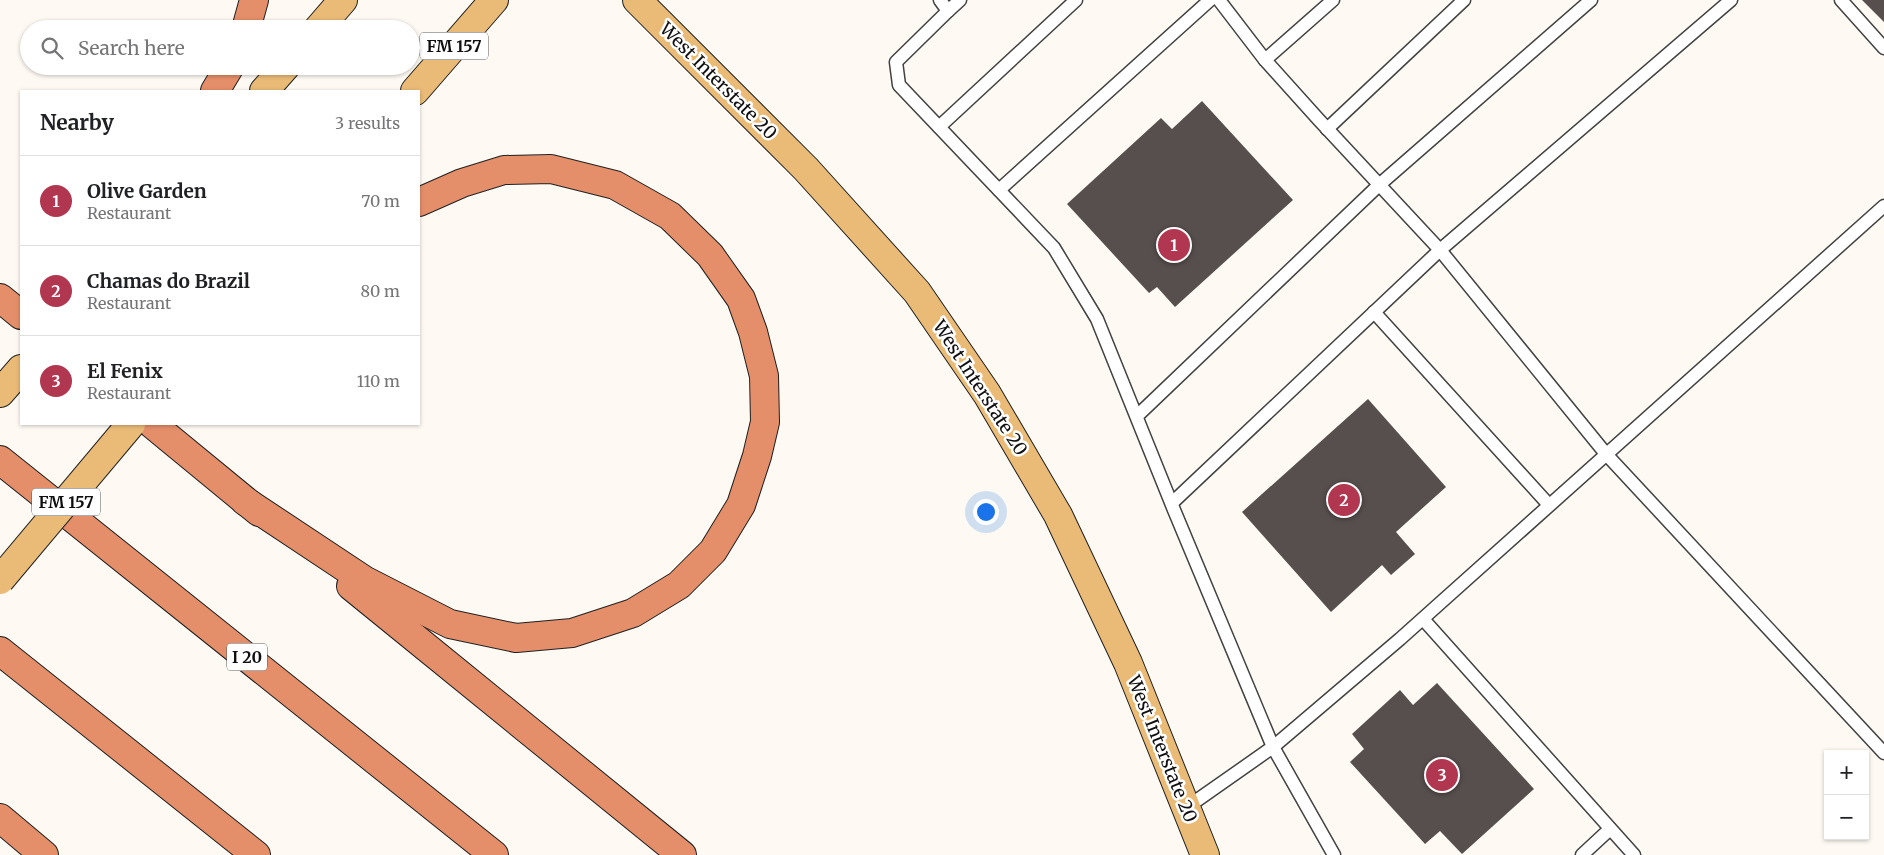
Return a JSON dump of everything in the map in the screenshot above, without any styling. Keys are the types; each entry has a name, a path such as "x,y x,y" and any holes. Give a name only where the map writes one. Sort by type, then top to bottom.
{"highway":[{"path":"248,20 254,0"},
{"path":"216,90 225,75"},
{"path":"245,500 364,580 450,624 516,638 572,632 633,613 679,585 713,551 741,505 757,456 765,422 764,376 753,332 741,299 710,255 670,216 615,186 551,169 504,170 462,182 420,202"},
{"path":"0,298 20,314"},
{"path":"153,425 682,855"},
{"name":"I 20","path":"0,460 494,855"},
{"path":"0,651 256,855"},
{"path":"0,818 44,855"}],"main road":[{"path":"326,20 343,0"},
{"name":"FM 157","path":"416,90 494,0"},
{"name":"West Interstate 20","path":"637,0 806,169 917,292 987,394 1058,514 1128,663 1205,855"},
{"path":"664,0 699,62"},
{"path":"265,90 278,75"},
{"path":"0,393 20,370"},
{"name":"FM 157","path":"0,580 130,425"}],"lane":[{"path":"940,0 948,11"},
{"path":"960,0 896,62 899,85 1054,248 1097,319 1273,747 1334,855"},
{"path":"939,127 1076,0"},
{"path":"999,190 1210,0"},
{"path":"1219,0 1265,60 1440,250 1606,454 1884,753"},
{"path":"1265,60 1333,0"},
{"path":"1327,129 1464,0"},
{"path":"1137,416 1379,185 1591,0"},
{"path":"1172,503 1440,250 1730,0"},
{"path":"1841,0 1884,48"},
{"path":"1186,808 1273,747 1423,618 1884,206"},
{"path":"1374,312 1549,505"},
{"path":"1423,618 1634,855"},
{"path":"1582,855 1610,829"}],"building":[{"path":"1862,0 1884,0 1884,22"},
{"path":"1202,101 1293,200 1175,307 1157,287 1149,293 1067,204 1161,118 1172,129"},
{"path":"1368,399 1446,487 1396,532 1415,554 1391,575 1382,565 1331,612 1242,512"},
{"path":"1437,683 1534,789 1462,854 1440,831 1425,844 1350,762 1364,749 1352,734 1400,690 1413,705"}],"place":[{"name":"Olive Garden","path":"1174,245"},
{"name":"Chamas do Brazil","path":"1344,500"},
{"name":"El Fenix","path":"1442,775"}]}
